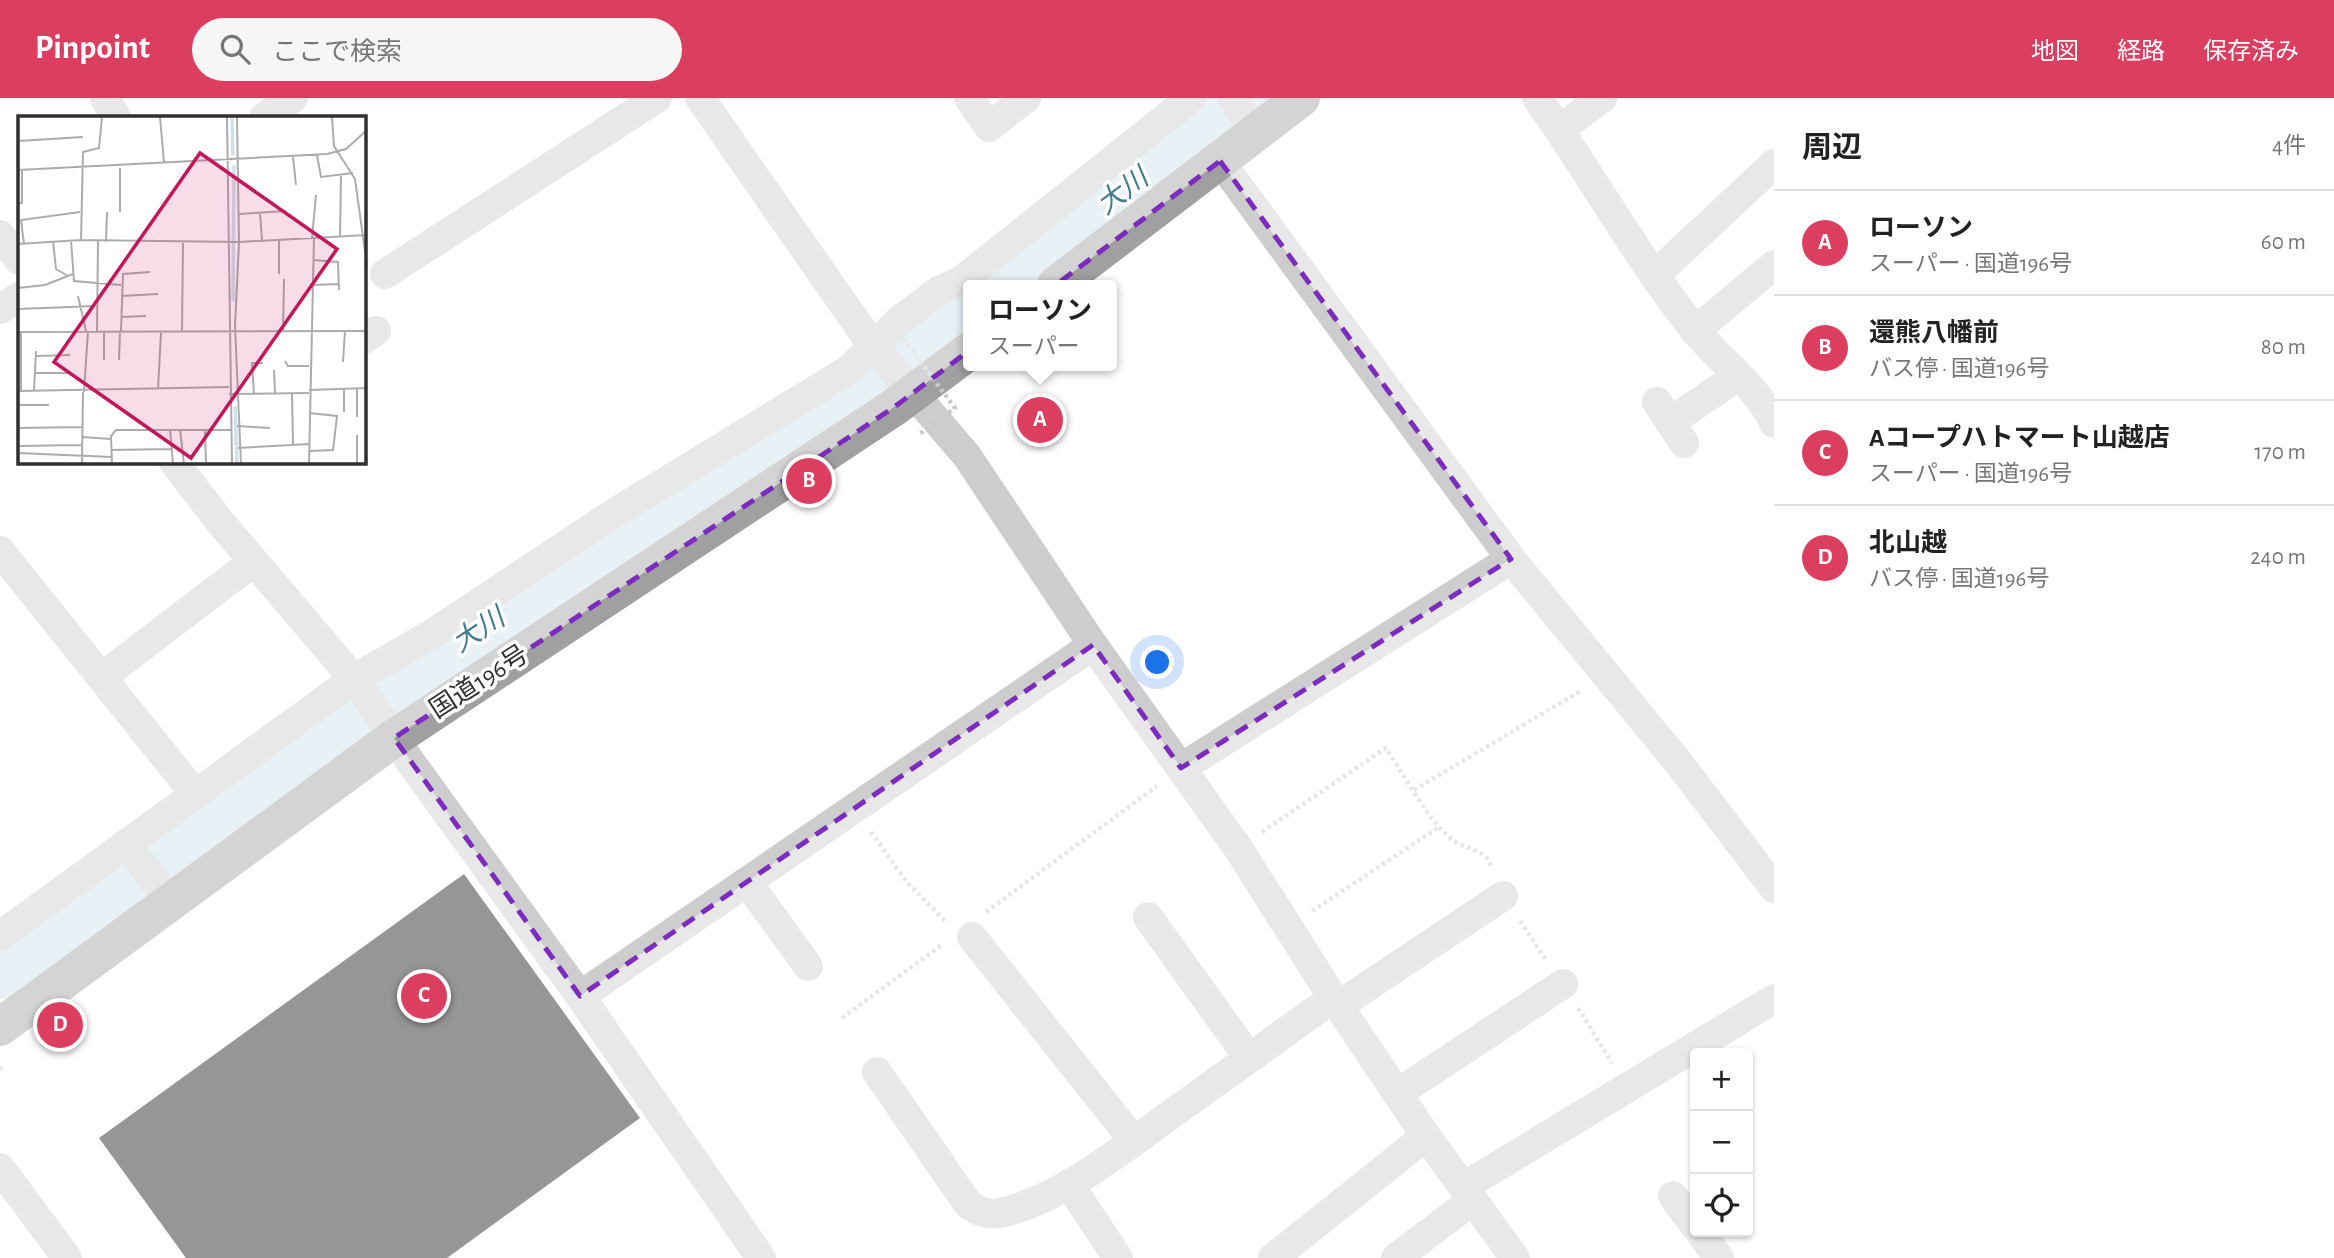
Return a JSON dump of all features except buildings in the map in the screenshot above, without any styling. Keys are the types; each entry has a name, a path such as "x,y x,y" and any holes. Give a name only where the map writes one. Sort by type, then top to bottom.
{"highway":[{"path":"1063,280 1220,161 1245,116 1301,98"},
{"name":"国道196号","path":"0,1027 163,892 387,726 893,361 963,353"}],"street":[{"path":"105,98 115,116"},
{"path":"266,116 293,98"},
{"path":"386,274 656,98"},
{"path":"700,98 893,361 967,456 1093,645 1238,848 1336,1002 1426,1136 1515,1258"},
{"path":"969,98 989,127 1026,98"},
{"path":"893,361 900,320 940,290 961,281 1020,236 1191,98"},
{"path":"1538,98 1695,331 1754,394 1774,423"},
{"path":"1560,129 1602,98"},
{"path":"1220,161 1511,559 1678,762 1774,888"},
{"path":"1655,275 1774,164"},
{"path":"0,235 18,259"},
{"path":"1695,331 1774,265"},
{"path":"0,309 18,298"},
{"path":"0,936 130,848 195,794 613,514 850,369 893,361"},
{"path":"1670,423 1738,376"},
{"path":"180,464 221,523 357,683 580,996 761,1258"},
{"path":"0,551 195,794"},
{"path":"1181,768 1511,559"},
{"path":"102,677 253,562"},
{"path":"580,996 1093,645"},
{"path":"130,848 163,892"},
{"path":"747,882 808,966"},
{"path":"877,1072 968,1204 979,1212 997,1213 1069,1184 1249,1058 1503,896"},
{"path":"1148,917 1249,1058"},
{"path":"964,936 1134,1141"},
{"path":"1398,1093 1563,984"},
{"path":"1396,1258 1468,1194 1628,1087 1774,999"},
{"path":"1286,1254 1426,1136"},
{"path":"0,1168 67,1258"},
{"path":"1069,1184 1118,1258"},
{"path":"1673,1196 1690,1219"},
{"path":"1704,1237 1719,1258"}],"path":[{"path":"893,361 955,408 918,435"},
{"path":"1414,790 1606,676"},
{"path":"1238,848 1386,748 1439,827 1454,842 1474,848 1489,862 1494,880 1503,896 1628,1087"},
{"path":"842,1018 964,936 1181,768"},
{"path":"855,809 906,881 964,936"},
{"path":"1288,927 1439,827"}],"highlighted area":[{"path":"1220,161 1511,559 1181,768 1093,645 580,996 394,738 893,408"}],"waterway":[{"name":"大川","path":"1004,280 1249,98"},
{"name":"大川","path":"0,970 317,735 863,385 963,311"}],"place":[{"name":"ローソン","path":"1040,420"},
{"name":"還熊八幡前","path":"809,481"},
{"name":"Aコープハトマート山越店","path":"424,996"},
{"name":"北山越","path":"60,1025"}]}
